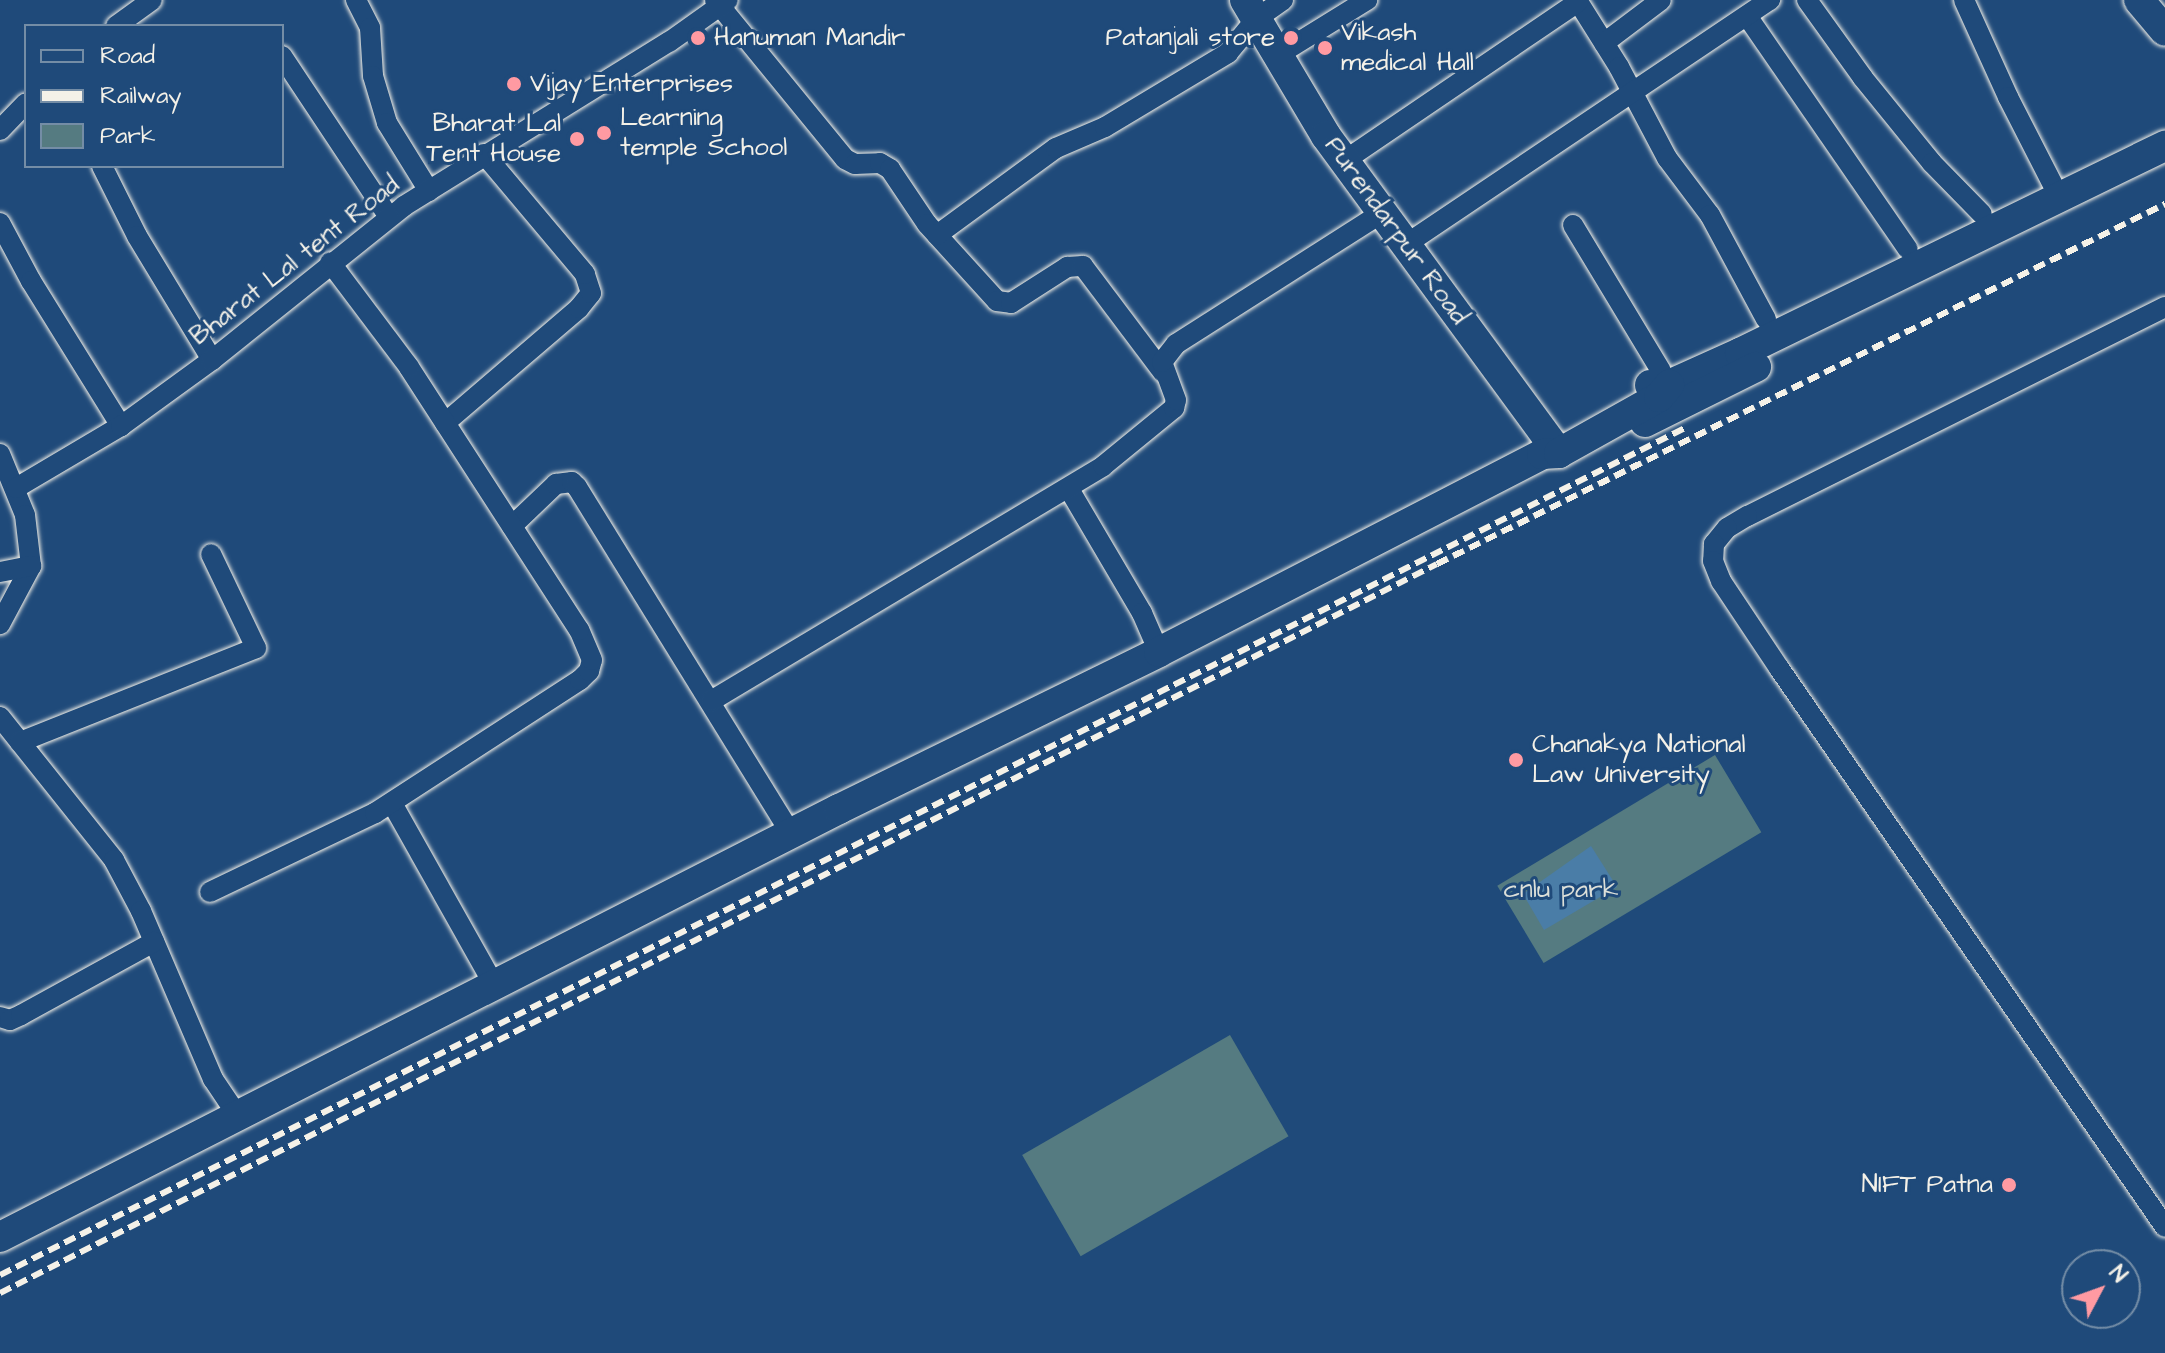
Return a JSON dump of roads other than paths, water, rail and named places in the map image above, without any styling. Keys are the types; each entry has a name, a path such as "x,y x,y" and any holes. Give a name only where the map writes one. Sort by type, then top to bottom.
{"street":[{"path":"356,0 370,28 373,76 387,123 429,191"},
{"path":"937,235 1056,148 1105,127 1228,53 1250,10 1283,0"},
{"path":"1278,55 1367,0"},
{"path":"1604,43 1661,0"},
{"path":"1405,245 1631,90 1770,0"},
{"path":"1807,0 1863,78 1932,163 1982,214"},
{"path":"1964,0 2052,183"},
{"path":"2139,0 2165,31"},
{"path":"1344,161 1577,1 1631,90 1667,158 1710,215 1766,319"},
{"path":"711,701 1069,489 1174,408 1176,400 1163,372 1083,266 1067,267 1003,305 937,235 890,169 880,163 855,164 845,159 721,2"},
{"name":"Bharat Lal tent Road","path":"16,488 121,426 212,360 389,217 484,154 633,65 721,2"},
{"path":"118,24 143,3"},
{"name":"Purendarpur Road","path":"1250,10 1344,161 1550,449"},
{"path":"1747,16 1908,249"},
{"path":"284,59 389,217"},
{"path":"0,130 24,105"},
{"path":"0,1237 791,834 1159,652 1627,406 1659,397 1665,378 1766,319 2165,127"},
{"path":"1665,378 2165,146"},
{"path":"445,423 579,308 591,293 585,274 484,154"},
{"path":"1627,406 1626,428 2165,167"},
{"path":"103,168 143,246 212,360"},
{"path":"1163,372 1162,362 1176,344 1382,213"},
{"path":"0,223 31,281 121,426"},
{"path":"1573,225 1665,378"},
{"path":"210,892 392,803 589,671 592,660 579,630 445,423 392,343 330,262"},
{"path":"2165,307 1747,516 1727,528 1714,544 1713,561 1721,581 1788,681 2165,1227"},
{"path":"0,454 16,488 30,543 31,566 0,624"},
{"path":"512,526 556,484 572,482 584,495 791,834"},
{"path":"1069,489 1142,613 1159,652"},
{"path":"20,742 256,648 211,554"},
{"path":"0,572 31,566"},
{"path":"0,717 100,839 131,891 213,1079 238,1116"},
{"path":"392,803 494,985"},
{"path":"0,1017 10,1020 21,1015 154,942"}],"water":[{"path":"1591,846 1617,887 1544,930 1523,894"}],"railway":[{"path":"0,1293 1437,564 2165,204"},
{"path":"0,1275 1687,427"}],"place":[{"name":"Hanuman Mandir","path":"698,38"},
{"name":"Patanjali store","path":"1291,38"},
{"name":"Vikash medical Hall","path":"1325,48"},
{"name":"Vijay Enterprises","path":"514,84"},
{"name":"Learning temple School","path":"604,133"},
{"name":"Bharat Lal Tent House","path":"577,139"},
{"name":"Chanakya National Law University","path":"1516,760"},
{"name":"NIFT Patna","path":"2009,1185"}],"park label":[{"name":"cnlu park","path":"1561,890"}]}
